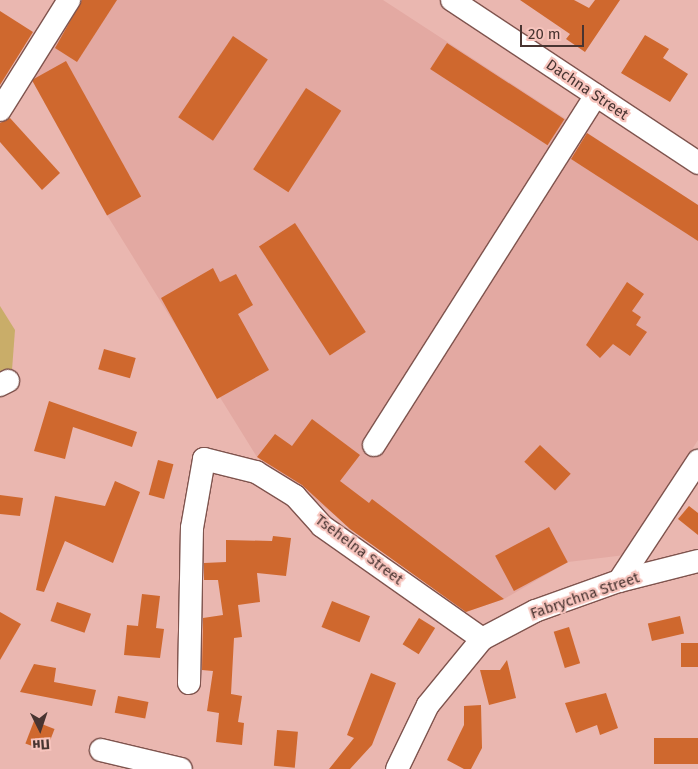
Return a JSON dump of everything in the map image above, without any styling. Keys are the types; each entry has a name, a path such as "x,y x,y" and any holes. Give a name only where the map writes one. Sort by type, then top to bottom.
{"street":[{"path":"0,110 69,0"},
{"name":"Dachna Street","path":"452,0 698,163"},
{"path":"374,446 596,96"},
{"name":"Tsehelna Street","path":"189,683 192,528 204,459 256,472 295,496 322,526 482,640"},
{"path":"619,581 698,461"},
{"name":"Fabrychna Street","path":"397,769 428,705 482,640 535,611 619,581 698,561"},
{"path":"102,750 181,769"}],"shaded area":[{"path":"73,0 383,0 698,205 698,440 625,555 568,562 504,599 465,612 257,457 107,215 32,80 46,42"},
{"path":"0,306 15,330 12,370 0,390"}],"building":[{"path":"82,0 117,0 77,62 55,48"},
{"path":"520,0 574,0 589,8 595,0 620,0 585,52 566,39 570,34"},
{"path":"0,11 33,32 0,85"},
{"path":"645,35 669,49 663,58 688,74 670,102 621,73"},
{"path":"233,36 268,59 213,141 178,117"},
{"path":"447,43 564,119 548,145 430,69"},
{"path":"66,61 141,197 107,215 32,80"},
{"path":"306,88 341,111 288,192 253,169"},
{"path":"10,118 60,173 42,190 0,142 0,123"},
{"path":"587,133 698,205 698,241 571,159"},
{"path":"295,223 366,332 330,355 259,246"},
{"path":"213,268 220,282 236,274 253,305 238,314 269,370 217,399 161,298"},
{"path":"627,282 644,294 632,311 641,317 636,325 647,332 630,356 613,344 600,358 586,345"},
{"path":"104,349 136,358 130,378 98,369"},
{"path":"49,401 137,432 132,447 73,427 65,459 34,451"},
{"path":"312,419 360,455 340,481 369,503 372,499 504,599 466,612 350,529 302,485 257,457 275,434 292,446"},
{"path":"540,445 571,474 555,490 524,462"},
{"path":"158,460 173,464 164,499 149,495"},
{"path":"115,481 140,492 113,563 65,541 44,592 36,590 55,496 105,506"},
{"path":"0,495 23,498 20,516 0,514"},
{"path":"689,506 698,513 698,535 678,519"},
{"path":"549,527 568,562 514,591 495,556"},
{"path":"273,536 291,538 286,576 257,573 260,602 238,605 242,637 234,638 231,694 242,696 238,722 244,723 242,745 216,742 219,713 207,711 213,671 202,670 203,618 223,615 218,580 204,580 204,563 226,562 226,540 272,541"},
{"path":"142,594 160,596 156,628 164,629 160,658 124,655 127,625 138,626"},
{"path":"332,601 370,616 360,642 322,627"},
{"path":"57,602 91,614 85,633 50,621"},
{"path":"0,612 21,624 0,660"},
{"path":"680,616 684,634 652,641 648,623"},
{"path":"419,618 435,628 419,654 403,644"},
{"path":"569,627 580,663 565,668 554,632"},
{"path":"681,643 698,643 698,667 681,667"},
{"path":"507,660 516,698 489,705 480,670 500,670"},
{"path":"34,664 56,668 54,682 96,690 92,706 20,692"},
{"path":"371,673 396,683 372,745 350,769 329,769 354,738 347,735"},
{"path":"606,693 618,728 600,735 597,725 576,733 565,703"},
{"path":"118,696 148,702 145,719 115,713"},
{"path":"481,705 482,748 471,769 464,769 447,760 464,725 464,706"},
{"path":"34,721 55,729 46,751 25,743"},
{"path":"277,730 298,732 295,768 274,766"},
{"path":"654,738 698,738 698,764 654,764"}]}
